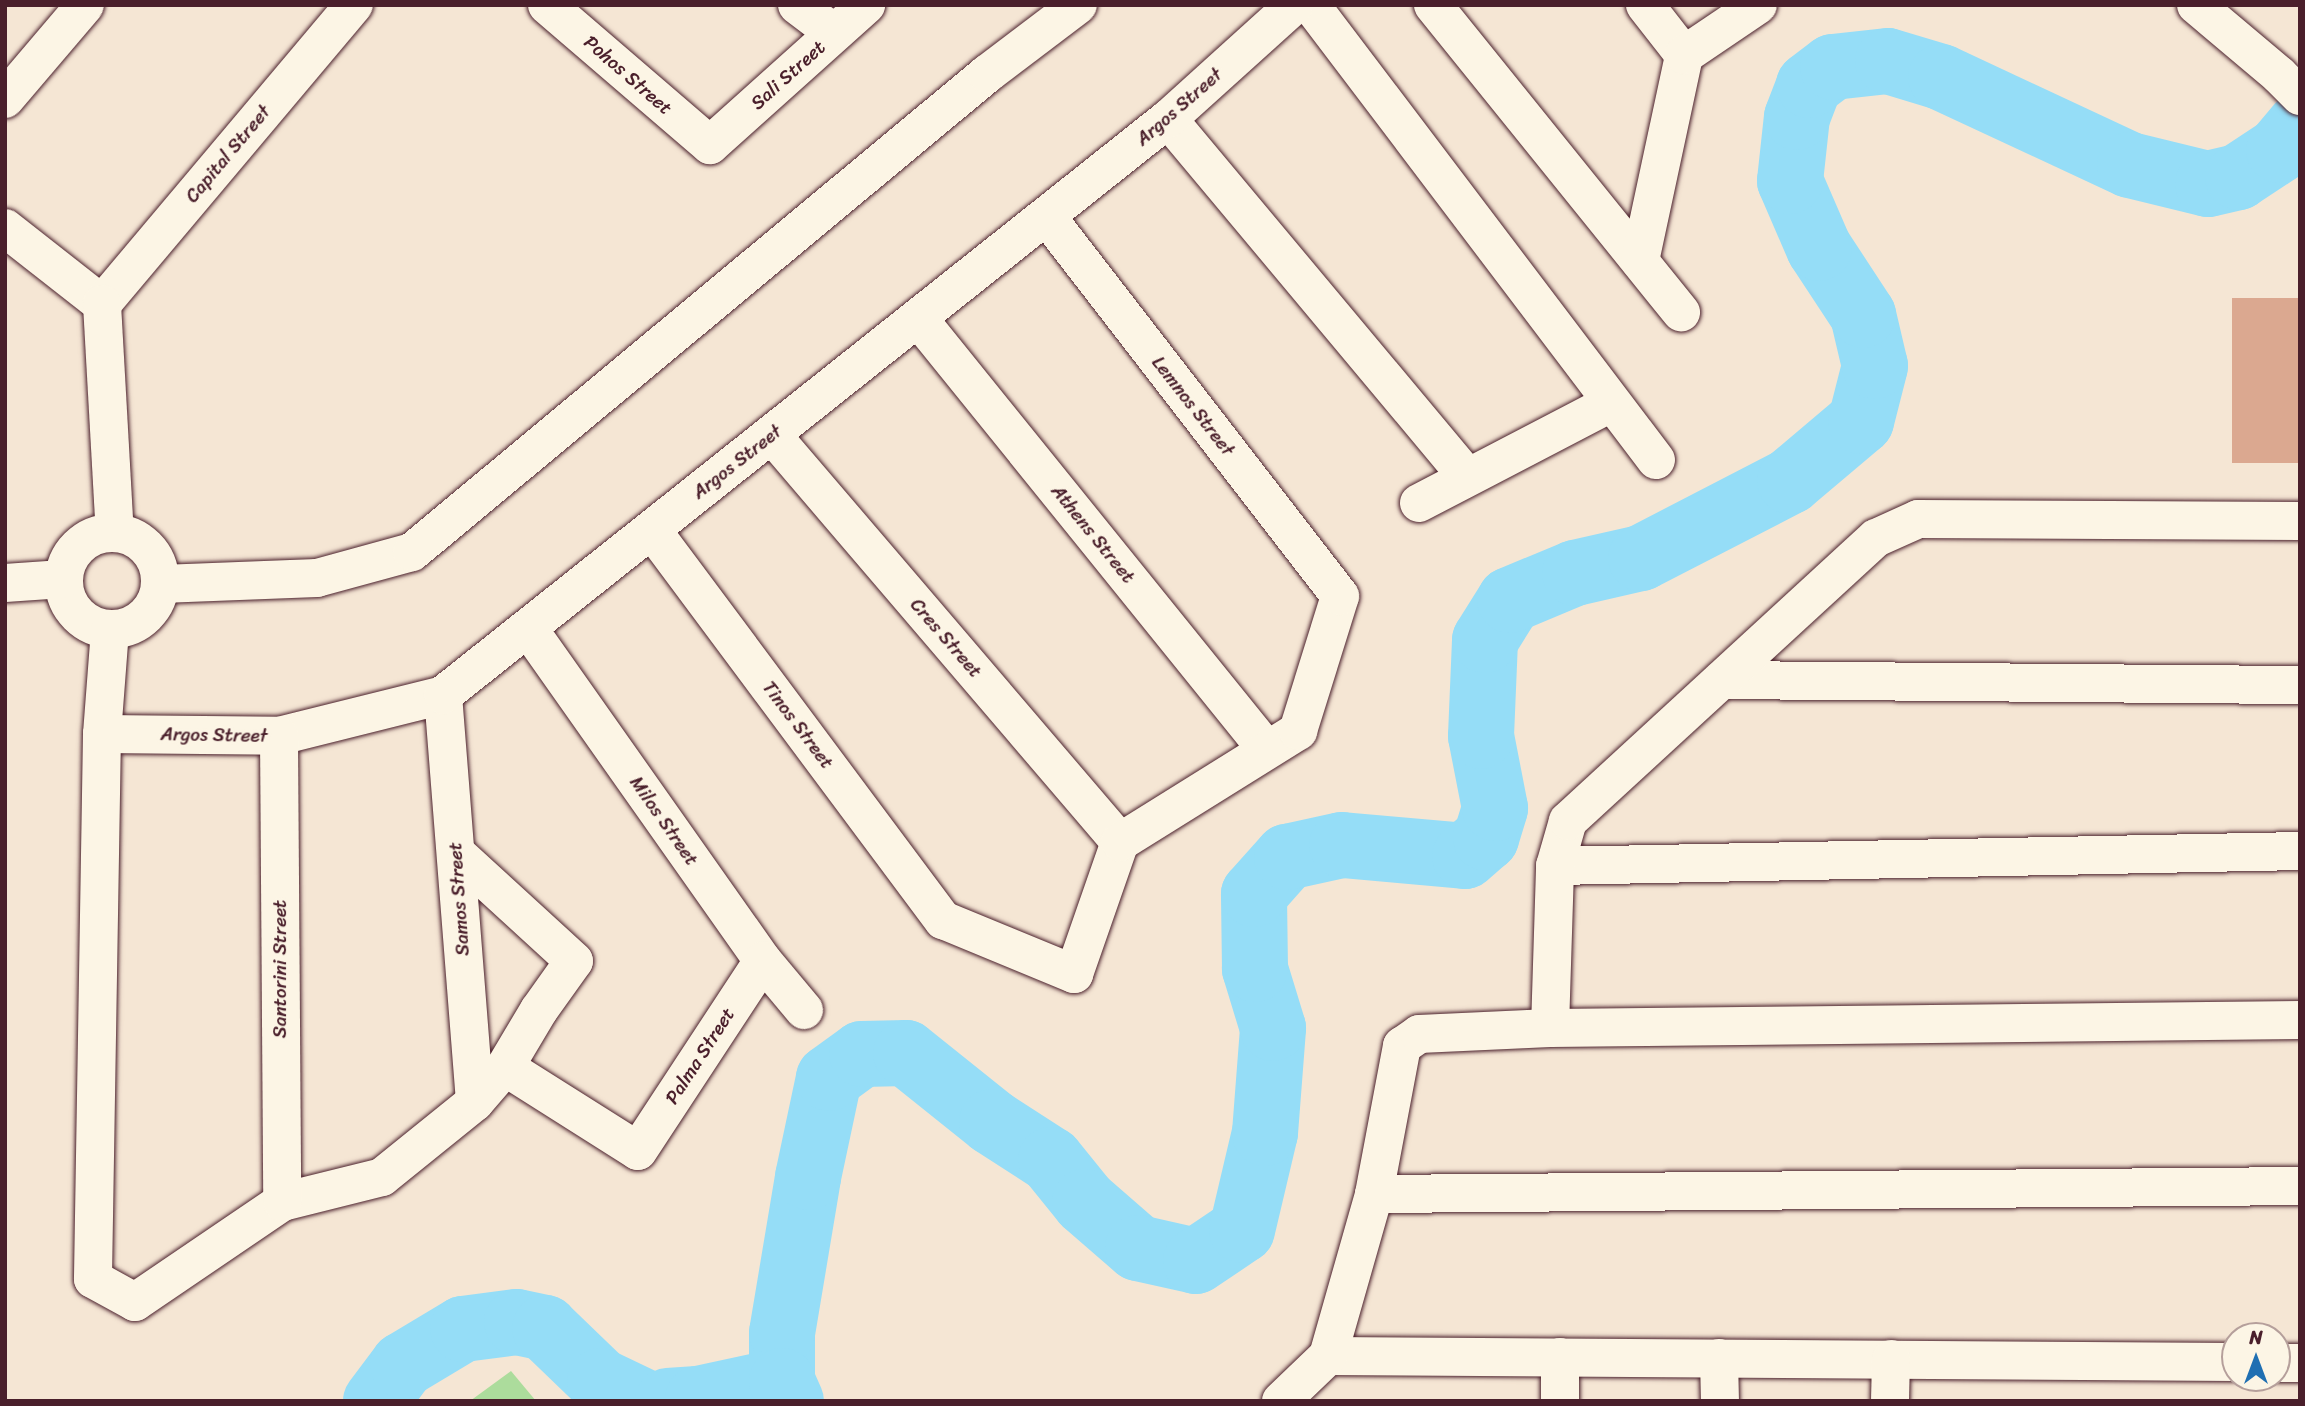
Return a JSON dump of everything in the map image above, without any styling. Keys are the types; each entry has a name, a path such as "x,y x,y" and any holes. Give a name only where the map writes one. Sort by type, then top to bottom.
{"street":[{"path":"5,99 85,5"},
{"name":"Capital Street","path":"102,304 354,5"},
{"name":"Pohos Street","path":"547,5 710,145"},
{"path":"797,5 834,33"},
{"name":"Sali Street","path":"710,145 866,5"},
{"path":"161,584 317,578 412,552 987,74 1077,5"},
{"name":"Argos Street","path":"102,734 279,736 443,695 1168,118 1294,5"},
{"path":"1311,5 1656,460"},
{"path":"1433,5 1681,312"},
{"path":"1645,5 1684,55"},
{"path":"1640,261 1684,55 1758,5"},
{"path":"2196,5 2289,86"},
{"path":"1168,118 1466,476"},
{"name":"Lemnos Street","path":"1046,216 1340,596 1297,731 1267,750"},
{"path":"5,228 102,304 115,533"},
{"name":"Athens Street","path":"918,318 1267,750"},
{"path":"1419,503 1611,402"},
{"name":"Cres Street","path":"772,435 1120,842"},
{"path":"1550,1028 1555,866 1568,821 1876,538 1917,519 2300,521"},
{"name":"Tinos Street","path":"652,530 943,920 1074,974 1120,842"},
{"path":"115,533 143,543 159,569 161,584 150,612 132,625 110,630 94,627 71,608 63,579 66,564 74,551 99,535 115,533"},
{"path":"5,583 63,579"},
{"name":"Milos Street","path":"528,628 763,961 804,1010"},
{"path":"110,630 102,734 93,1279 135,1302 282,1202 382,1177 475,1102 505,1067 539,1010 574,961 456,853"},
{"path":"1722,680 2300,685"},
{"name":"Samos Street","path":"443,695 475,1102"},
{"name":"Santorini Street","path":"279,736 282,1202"},
{"path":"1120,842 1267,750"},
{"path":"1555,866 2300,851"},
{"name":"Palma Street","path":"505,1067 638,1151 763,961"},
{"path":"1281,1401 1328,1356 1374,1194 1402,1046 1419,1034 1550,1028 2300,1020"},
{"path":"1374,1194 2300,1186"},
{"path":"1328,1356 2221,1362"},
{"path":"1560,1357 1560,1401"},
{"path":"1719,1358 1720,1401"},
{"path":"1890,1401 1891,1359"}],"green space":[{"path":"511,1371 536,1401 470,1401"}],"building":[{"path":"2232,298 2300,298 2300,463 2232,463"}],"waterway":[{"path":"782,1381 782,1333 808,1177 829,1078 862,1054 906,1053 992,1122 1051,1160 1085,1202 1138,1248 1196,1261 1242,1230 1265,1133 1273,1028 1255,969 1254,894 1287,857 1342,845 1465,856 1486,838 1495,808 1481,736 1485,640 1510,600 1575,573 1641,558 1790,481 1861,421 1875,366 1863,315 1819,248 1790,181 1797,117 1809,85 1833,67 1888,61 1941,77 2130,165 2208,184 2238,177 2279,150 2300,125"},
{"path":"376,1401 403,1365 463,1329 517,1322 545,1328 600,1381 642,1401"},
{"path":"668,1401 698,1399 782,1381 791,1401"}]}
